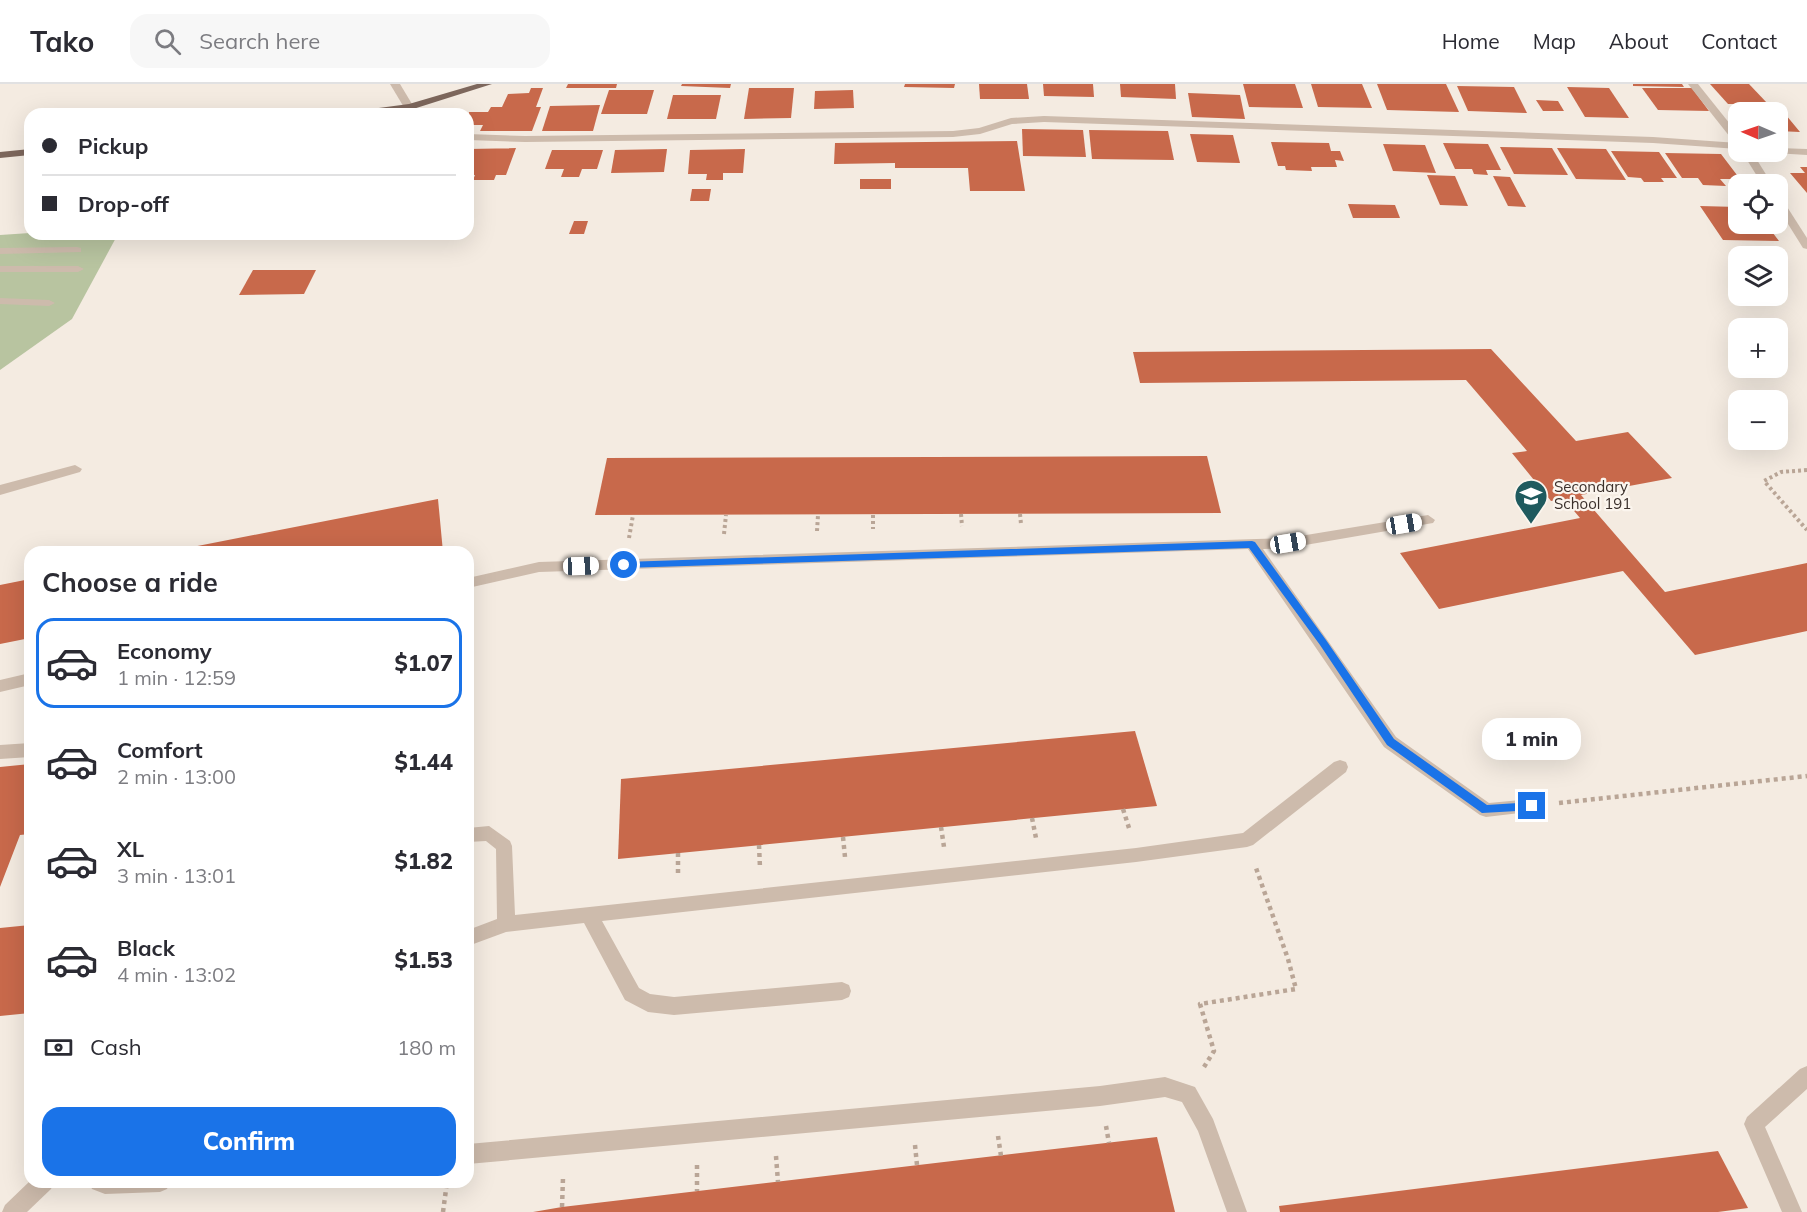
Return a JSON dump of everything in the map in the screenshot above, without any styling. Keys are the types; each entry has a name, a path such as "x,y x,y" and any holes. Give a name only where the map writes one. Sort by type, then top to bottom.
{"main road":[{"path":"417,108 487,84"},
{"path":"0,155 24,153"}],"street":[{"path":"395,84 410,108"},
{"path":"1693,84 1728,128"},
{"path":"474,137 525,139 954,134 980,130 1011,121 1044,119 1653,140 1728,145"},
{"path":"1788,151 1807,152"},
{"path":"1788,217 1807,246"},
{"path":"0,251 77,250"},
{"path":"0,270 78,269"},
{"path":"0,301 49,303"},
{"path":"0,490 75,469"},
{"path":"474,582 539,567 1288,543 1428,520"},
{"path":"1252,544 1390,742 1486,810 1532,806"},
{"path":"0,686 24,680"},
{"path":"0,752 24,750"},
{"path":"474,936 506,924 1124,856 1247,840 1340,767"},
{"path":"474,834 489,833 504,846 506,924"},
{"path":"590,915 632,994 648,1003 674,1006 842,991"},
{"path":"1792,1212 1754,1124 1807,1077"},
{"path":"474,1153 1064,1100 1165,1087 1188,1094 1206,1126 1237,1212"},
{"path":"12,1212 38,1188"}],"path":[{"path":"1807,470 1781,472 1764,481 1807,530"},
{"path":"1532,806 1807,776"},
{"path":"1214,1051 1200,1004 1296,989 1247,840"},
{"path":"443,1212 446,1188"}],"green space":[{"path":"24,233 24,240 115,240 72,319 0,370 0,235"}],"building":[{"path":"568,84 617,84 616,88 566,88"},
{"path":"682,84 731,84 730,88 681,86"},
{"path":"905,84 955,84 954,88 904,87"},
{"path":"979,84 1027,84 1029,99 980,99"},
{"path":"1043,84 1093,84 1094,97 1044,96"},
{"path":"1120,84 1175,84 1176,99 1121,97"},
{"path":"1243,84 1295,84 1303,108 1249,107"},
{"path":"1311,84 1362,84 1372,108 1318,107"},
{"path":"1377,84 1446,84 1459,112 1387,110"},
{"path":"1633,84 1682,84 1684,87 1633,86"},
{"path":"1710,84 1749,84 1766,102 1728,102 1728,104"},
{"path":"1457,86 1514,87 1527,113 1468,111"},
{"path":"1567,87 1609,88 1629,118 1585,117"},
{"path":"531,88 543,88 536,107 541,107 532,131 480,131 483,125 474,125 474,112 488,112 491,107 502,107 508,94 529,93"},
{"path":"749,88 794,88 791,118 744,119"},
{"path":"1642,88 1692,88 1709,111 1658,110"},
{"path":"609,90 654,90 647,114 601,114"},
{"path":"853,90 854,108 814,109 815,91"},
{"path":"1188,93 1240,95 1245,119 1192,117"},
{"path":"673,95 721,95 716,119 667,119"},
{"path":"1536,100 1558,101 1564,111 1543,111"},
{"path":"600,105 593,131 542,131 550,106"},
{"path":"1788,117 1800,132 1788,131"},
{"path":"1022,129 1083,130 1086,157 1023,156"},
{"path":"1089,130 1168,131 1174,160 1092,159"},
{"path":"1190,134 1233,135 1240,163 1197,162"},
{"path":"1017,141 1025,191 970,191 968,168 895,168 895,163 834,164 835,143"},
{"path":"1271,142 1329,143 1331,151 1340,151 1344,161 1335,160 1337,167 1311,167 1312,171 1286,170 1285,166 1278,166"},
{"path":"1443,143 1488,144 1501,170 1486,170 1488,175 1474,174 1472,169 1455,169"},
{"path":"1383,144 1425,145 1436,173 1393,171"},
{"path":"1500,147 1552,148 1568,175 1514,174"},
{"path":"516,148 506,175 496,175 494,180 474,180 474,149"},
{"path":"1557,148 1606,149 1626,180 1576,179"},
{"path":"667,149 664,172 611,173 615,150"},
{"path":"745,149 743,173 723,173 723,180 706,180 707,174 688,174 690,150"},
{"path":"552,150 603,150 597,169 582,169 579,177 561,177 564,169 545,169"},
{"path":"1611,151 1659,152 1677,178 1661,178 1664,182 1644,182 1641,178 1628,177"},
{"path":"1665,153 1721,154 1736,174 1728,174 1728,179 1720,179 1726,186 1703,185 1698,178 1682,178"},
{"path":"1800,167 1807,167 1807,193 1790,173 1805,173"},
{"path":"1427,175 1455,176 1468,206 1440,205"},
{"path":"1493,176 1510,177 1526,207 1508,206"},
{"path":"860,179 891,179 891,189 860,189"},
{"path":"692,189 711,189 709,201 690,201"},
{"path":"1348,204 1395,205 1400,218 1353,218"},
{"path":"1700,206 1728,207 1728,234 1774,234 1779,241 1723,240"},
{"path":"574,221 588,221 584,234 569,234"},
{"path":"253,270 316,270 304,294 239,295"},
{"path":"1491,349 1576,441 1628,432 1672,478 1581,495 1665,592 1807,563 1807,631 1695,655 1623,571 1439,609 1400,553 1580,518 1564,499 1551,501 1512,453 1527,451 1466,380 1140,383 1133,352"},
{"path":"1207,456 1221,513 595,515 607,458"},
{"path":"438,499 442,546 198,546"},
{"path":"24,580 24,639 0,644 0,585"},
{"path":"1135,731 1157,806 618,859 621,779"},
{"path":"24,765 24,835 20,835 0,887 0,767"},
{"path":"24,926 24,1014 0,1016 0,928"},
{"path":"1157,1137 1175,1212 533,1212 562,1207"},
{"path":"1718,1151 1748,1208 1718,1212 1280,1212 1279,1206"}],"place":[{"name":"Secondary School 191","path":"1531,525"}],"route":[{"path":"624,565 1252,544 1390,742 1486,810 1532,806"}]}
